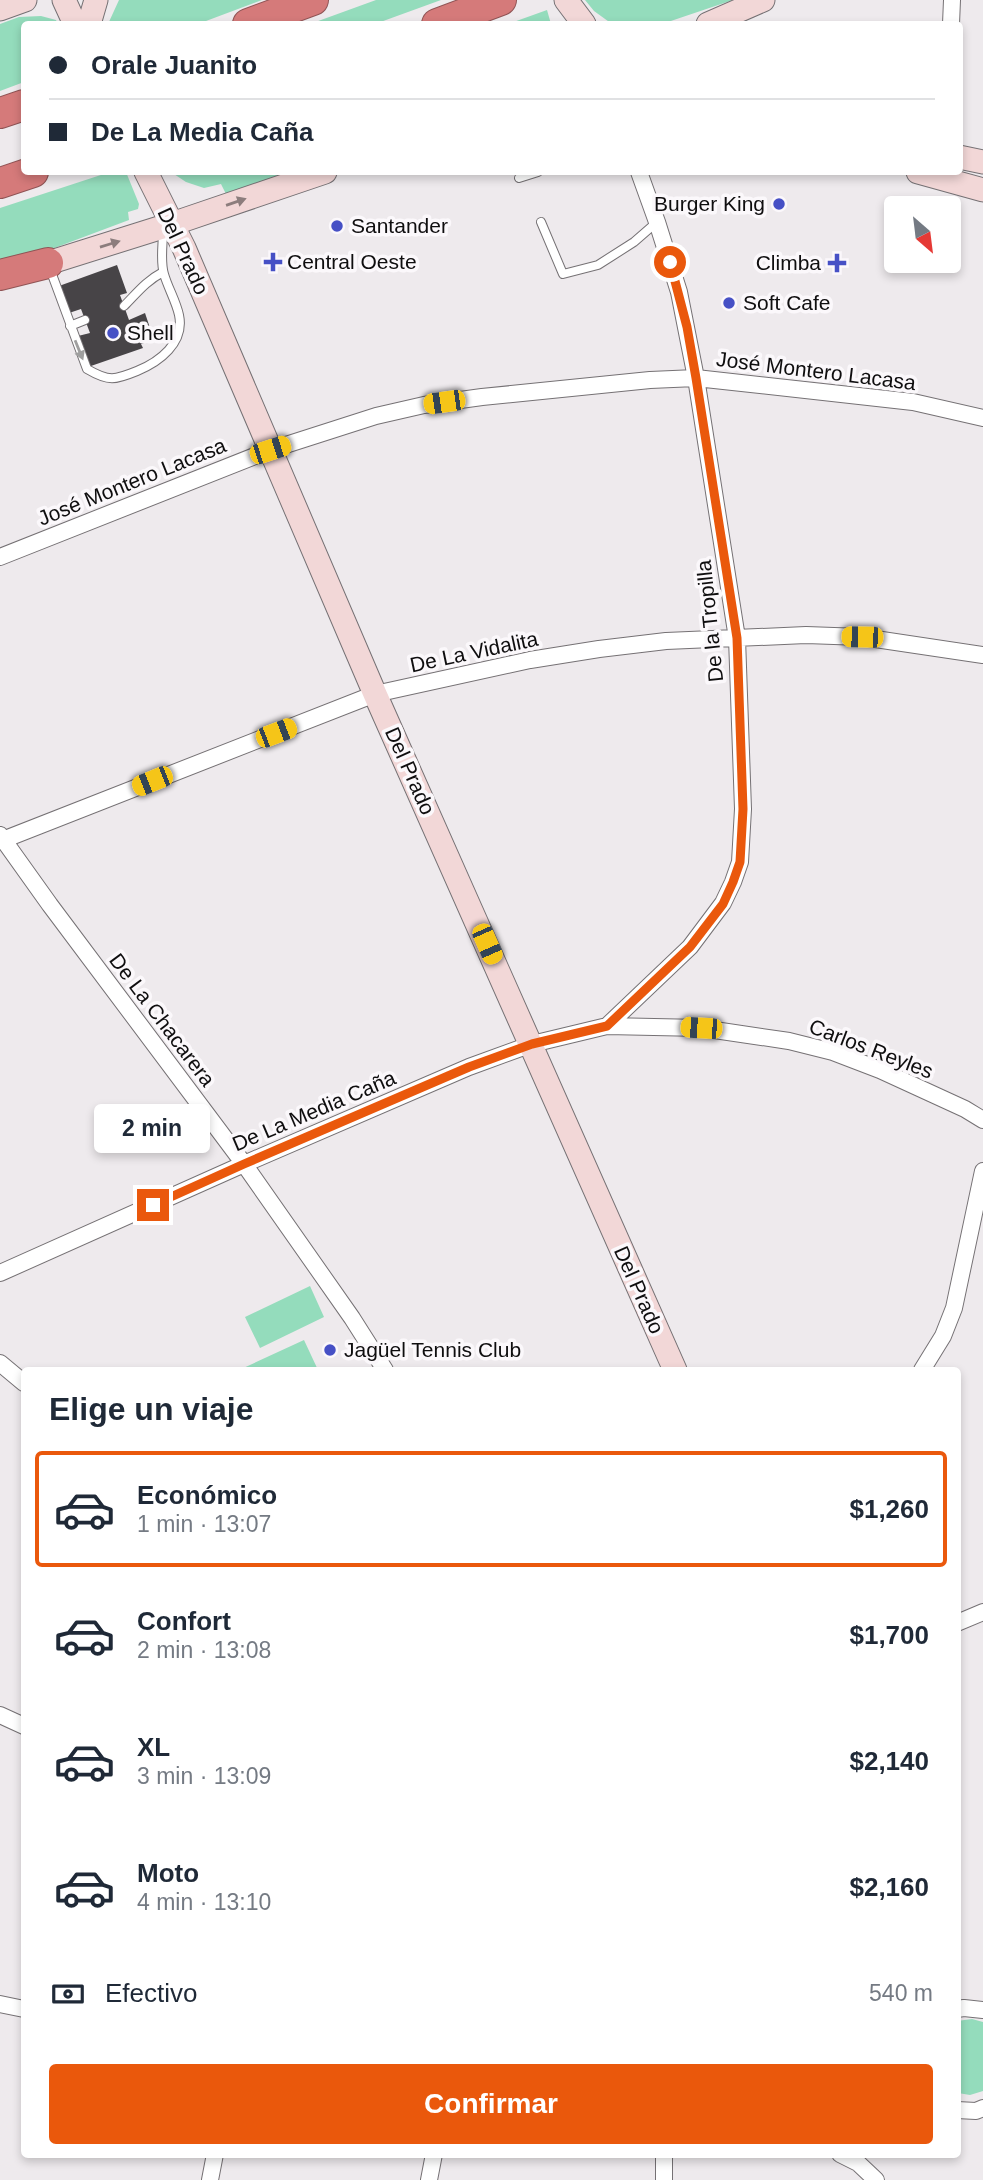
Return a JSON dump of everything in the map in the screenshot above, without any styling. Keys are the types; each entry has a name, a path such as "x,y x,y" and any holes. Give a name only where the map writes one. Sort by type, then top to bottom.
{"highway":[{"path":"256,21 313,0"},
{"path":"445,21 501,0"},
{"path":"0,113 21,106"},
{"path":"0,183 24,175"},
{"path":"0,277 47,263"}],"street":[{"path":"0,9 25,0"},
{"path":"64,0 74,21"},
{"path":"90,21 96,0"},
{"path":"559,0 564,21"},
{"path":"566,0 582,21"},
{"path":"715,21 763,0"},
{"path":"951,21 952,0"},
{"path":"963,157 983,162"},
{"name":"Del Prado","path":"147,175 167,226 184,248 375,694 674,1367"},
{"path":"47,263 167,226 316,175"},
{"name":"De la Tropilla","path":"607,1026 690,947 723,904 740,862 743,809 737,638 696,378 679,292 640,175"},
{"path":"929,175 983,190"},
{"name":"José Montero Lacasa","path":"0,557 270,450 376,416 424,405 637,381 696,378 913,402 983,418"},
{"name":"De La Vidalita","path":"1,838 375,694 530,660 666,641 806,635 862,637 983,655"},
{"name":"De La Chacarera","path":"1,838 244,1164 383,1367"},
{"name":"Carlos Reyles","path":"532,1044 607,1026 701,1028 789,1041 833,1052 880,1070 983,1119"},
{"name":"De La Media Caña","path":"0,1273 469,1067 532,1044"},
{"path":"924,1367 943,1336 954,1308 983,1171"},
{"path":"0,1363 21,1380"},
{"path":"961,1621 983,1612"},
{"path":"0,1715 21,1725"},
{"path":"0,2004 21,2008"},
{"path":"961,2008 983,2010"},
{"path":"961,2110 976,2111 983,2108"},
{"path":"209,2180 214,2158"},
{"path":"429,2180 433,2158"},
{"path":"663,2158 664,2180"},
{"path":"848,2158 858,2163 876,2180"}],"lane":[{"path":"519,178 528,175"},
{"path":"541,222 563,274 598,265 634,242 657,222"},
{"path":"47,263 87,369 99,376 116,379 155,363 169,351 177,335 180,317 163,272 167,226"},
{"path":"124,306 151,278 163,272"},
{"path":"70,326 85,320"}],"green space":[{"path":"119,0 262,0 206,21 109,21"},
{"path":"376,0 441,0 383,21 318,21"},
{"path":"585,0 733,0 671,21 608,21"},
{"path":"547,10 550,21 516,21"},
{"path":"41,16 56,21 21,21 21,83 0,91 0,24 19,17"},
{"path":"101,175 127,175 139,204 138,209 128,212 129,220 49,250 0,263 0,208"},
{"path":"176,175 279,175 226,194 221,184 204,188"},
{"path":"310,1286 324,1317 260,1348 245,1317"},
{"path":"304,1340 317,1367 246,1367"},
{"path":"972,2019 983,2022 983,2091 970,2095 961,2094 961,2020"}],"building":[{"path":"117,265 127,293 120,295 129,320 145,313 154,340 141,344 143,348 88,367 78,336 90,333 81,309 69,313 59,286"}],"place":[{"name":"Burger King","path":"779,204"},
{"name":"Santander","path":"337,226"},
{"name":"Central Oeste","path":"273,262"},
{"name":"Climba","path":"837,263"},
{"name":"Soft Cafe","path":"729,303"},
{"name":"Shell","path":"113,333"},
{"name":"Jagüel Tennis Club","path":"330,1350"}],"route":[{"path":"153,1205 469,1067 532,1044 607,1026 690,947 723,904 740,862 743,809 737,638 687,327 670,262"}]}
